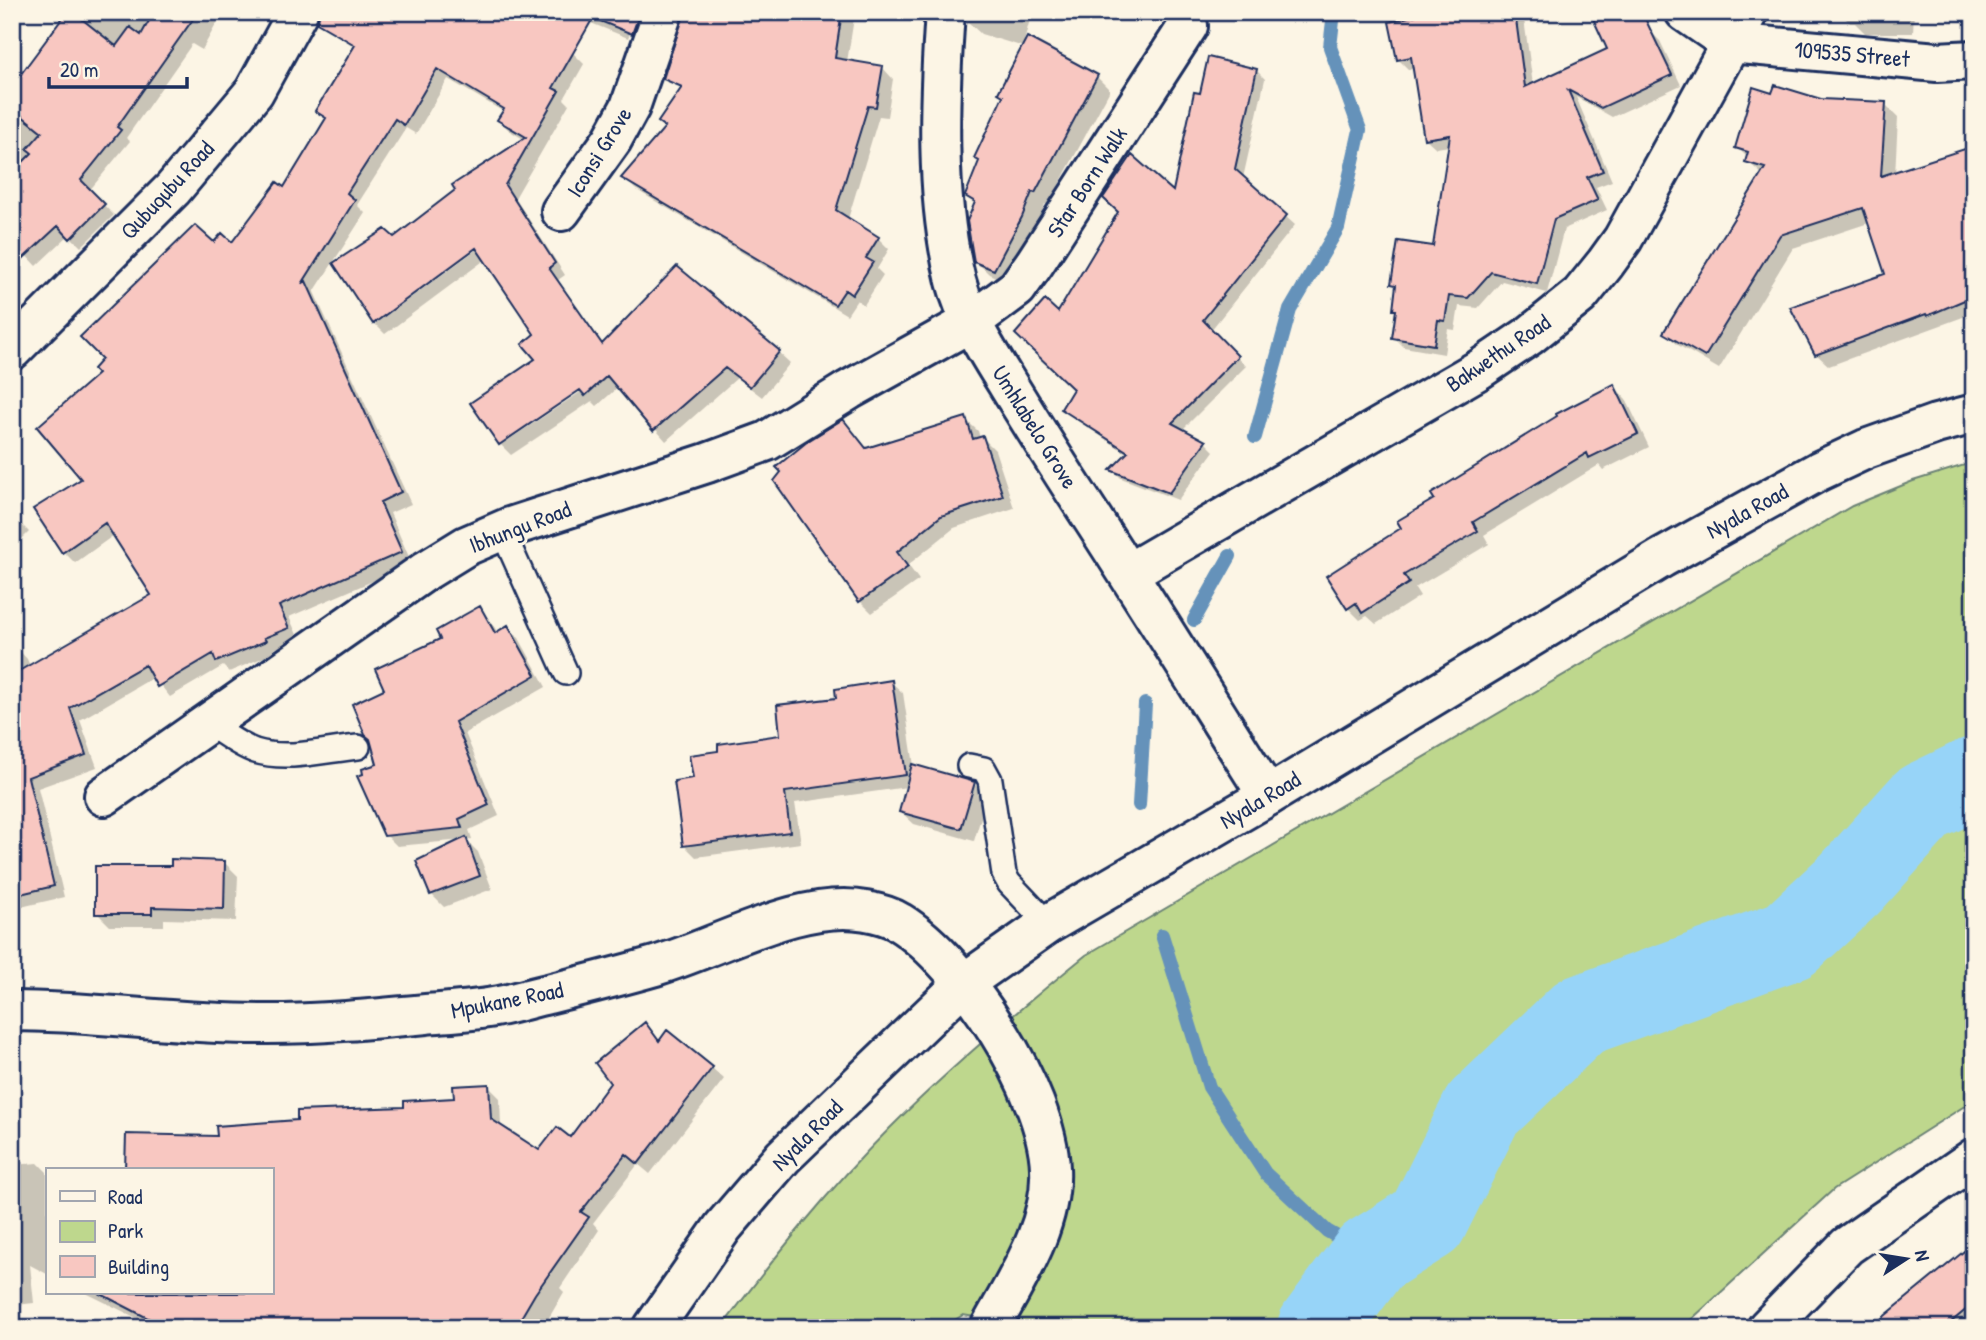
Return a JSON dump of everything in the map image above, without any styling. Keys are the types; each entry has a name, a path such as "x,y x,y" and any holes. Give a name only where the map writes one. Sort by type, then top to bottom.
{"street":[{"name":"Qubuqubu Road","path":"12,350 173,189 254,92 298,12"},
{"name":"Iconsi Grove","path":"561,211 612,140 630,107 663,12"},
{"name":"Umhlabelo Grove","path":"945,12 941,63 943,200 947,238 957,282 971,322 1040,437 1268,796"},
{"path":"1685,12 1739,28"},
{"name":"Star Born Walk","path":"971,322 1017,288 1188,26"},
{"name":"109535 Street","path":"1739,28 1937,62 1974,60"},
{"name":"Bakwethu Road","path":"1128,573 1480,369 1529,336 1580,295 1623,239 1739,28"},
{"name":"Ibhungu Road","path":"104,796 427,570 466,546 502,530 707,463 767,440 849,390 971,322"},
{"name":"Nyala Road","path":"653,1328 723,1227 783,1157 964,982 1048,924 1268,796 1662,558 1819,471 1866,449 1974,414"},
{"name":"Mpukane Road","path":"12,1011 267,1024 386,1018 495,1007 660,965 807,913 840,907 868,911 896,920 927,943 964,982 1015,1060 1036,1103 1050,1168 1047,1206 1028,1258 989,1328"},
{"path":"1767,1328 1847,1246 1974,1158"}],"lane":[{"path":"502,530 566,673"},
{"path":"208,723 238,743 268,754 286,755 358,747"},
{"path":"969,766 984,769 990,780 1004,874 1009,883 1048,924"}],"green space":[{"path":"1974,462 1974,1100 1834,1189 1682,1328 1041,1328 963,1315 942,1328 721,1328 802,1225 890,1128 986,1039 1086,955 1852,506 1913,481"}],"building":[{"path":"67,12 73,12 116,46 130,27 141,35 154,12 198,12 117,127 121,130 81,180 105,204 70,239 58,226 12,269 12,173 32,153 27,149 42,132 12,108 12,86"},
{"path":"320,12 640,12 632,34 593,18 553,88 559,91 505,185 555,263 549,268 602,344 677,266 780,351 750,387 725,368 653,431 607,376 585,396 580,390 499,445 470,403 535,359 522,344 534,334 476,248 373,324 333,263 385,229 394,237 455,190 452,185 526,137 497,120 504,109 437,69 404,125 395,119 347,193 355,200 302,284 306,281 401,492 380,502 402,552 279,606 289,628 264,638 266,641 216,662 213,654 157,687 145,665 70,708 86,755 28,777 54,886 12,896 12,675 151,595 105,523 62,553 33,509 81,479 37,427 98,374 93,369 102,359 80,337 195,225 214,242 222,233 232,242 277,182 284,187 326,118 315,111 355,45 317,23"},
{"path":"684,12 842,12 835,58 883,66 876,107 868,106 836,210 879,237 866,258 873,262 852,295 845,290 835,305 621,178 665,127 658,122 682,87 663,79"},
{"path":"1428,12 1515,12 1525,87 1607,49 1590,12 1642,12 1672,75 1601,108 1568,90 1603,171 1587,177 1598,200 1554,219 1537,284 1491,272 1468,298 1449,296 1445,321 1438,320 1434,345 1392,338 1396,285 1391,284 1398,241 1433,246 1450,135 1424,139 1411,57 1397,60 1389,22"},
{"path":"1027,37 1098,75 1035,193 1032,192 994,270 974,262 967,221 975,202 965,196 979,161 974,158 1003,96 998,93"},
{"path":"1208,57 1257,69 1235,169 1287,215 1203,320 1238,356 1172,423 1206,441 1169,493 1110,470 1128,452 1061,409 1073,389 1015,334 1045,300 1058,312 1118,212 1103,198 1132,155 1173,191 1194,92 1200,93"},
{"path":"1775,85 1821,99 1886,102 1881,176 1974,146 1974,296 1927,316 1926,314 1815,355 1790,307 1885,274 1863,208 1780,235 1705,357 1663,333 1765,168 1745,162 1748,152 1735,148 1753,87 1772,93"},
{"path":"1614,384 1638,434 1589,458 1587,453 1473,522 1478,531 1404,575 1409,583 1362,613 1356,603 1347,609 1326,576 1401,528 1397,521 1434,499 1431,494 1557,416 1556,414"},
{"path":"966,417 973,439 983,436 1003,496 941,516 897,552 908,567 859,602 774,481 781,472 776,467 808,441 843,419 866,448"},
{"path":"480,606 495,633 508,625 536,675 455,722 489,805 459,819 462,828 384,836 357,776 363,774 362,769 377,764 370,739 365,735 352,704 384,689 375,669 440,639 436,631"},
{"path":"892,680 906,775 785,792 790,832 683,846 674,781 693,778 689,755 718,751 718,744 780,735 777,705 836,698 835,689"},
{"path":"912,764 975,782 961,829 899,812"},
{"path":"466,837 480,876 430,895 416,861"},
{"path":"171,859 225,861 224,909 152,907 152,914 95,914 95,866 171,866"},
{"path":"645,1022 659,1041 667,1030 713,1067 638,1164 626,1154 581,1212 589,1217 535,1294 515,1328 167,1328 101,1294 273,1294 273,1168 125,1168 126,1134 217,1136 216,1126 297,1120 297,1111 404,1107 404,1101 454,1098 453,1086 489,1084 491,1119 539,1150 557,1127 570,1137 610,1083 595,1063"},
{"path":"1974,1243 1974,1303 1944,1328 1870,1328"}],"waterway":[{"path":"1255,437 1290,310 1338,228 1360,130 1330,47 1334,12"},
{"path":"1194,620 1230,556"},
{"path":"1139,805 1145,704"},
{"path":"1318,1328 1371,1256 1427,1221 1482,1110 1580,1016 1790,940 1851,883 1924,802 1974,778"},
{"path":"1162,935 1209,1087 1265,1173 1327,1231 1371,1256"}]}
